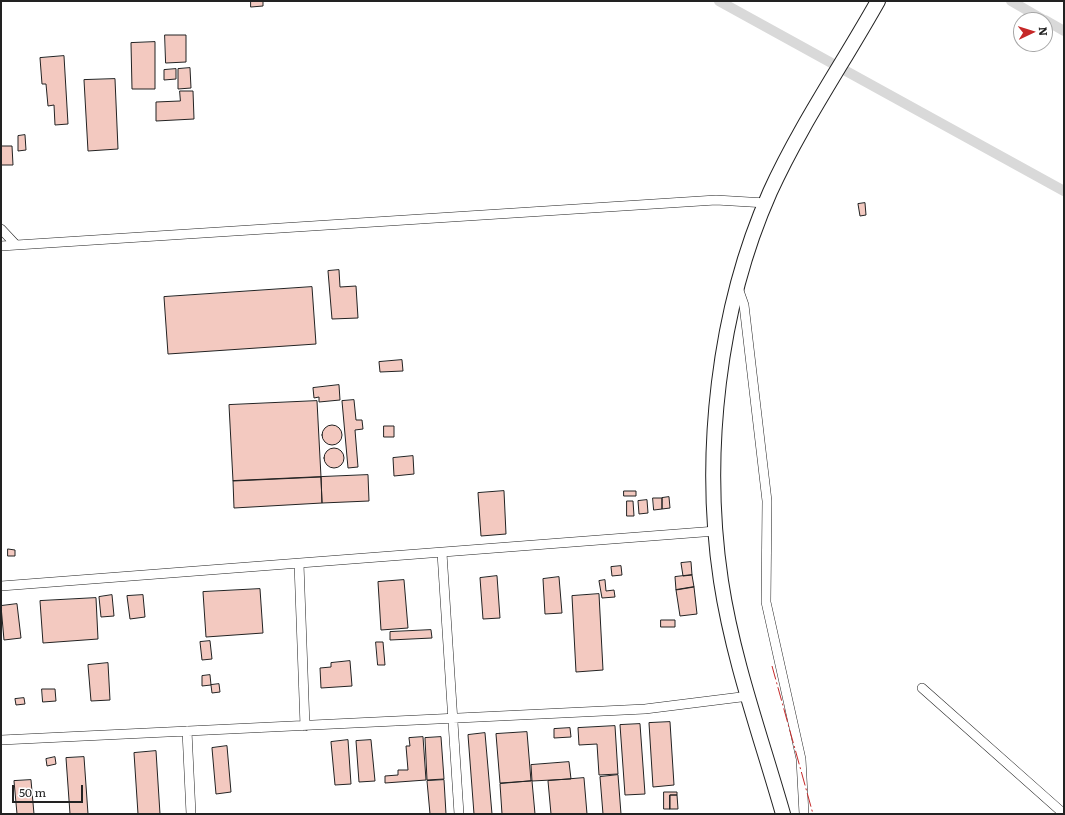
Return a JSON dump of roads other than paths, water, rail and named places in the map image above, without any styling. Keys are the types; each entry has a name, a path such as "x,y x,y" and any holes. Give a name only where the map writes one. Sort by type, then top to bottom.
{"main road":[{"path":"783,814 748,696 733,640 721,583 713,489 713,432 726,339 738,288 766,203 789,153 878,1"}],"street":[{"path":"1,246 716,200 766,203"},
{"path":"1,229 16,244"},
{"path":"738,288 744,305 767,501 766,602 801,759 804,814"},
{"path":"1,586 716,531"},
{"path":"442,553 459,814"},
{"path":"299,564 305,726"},
{"path":"922,688 1064,814"},
{"path":"1,740 645,709 748,696"},
{"path":"186,731 191,814"}],"waterway":[{"path":"719,1 1064,191"},
{"path":"1011,1 1030,12"},
{"path":"1053,25 1064,31"}]}
